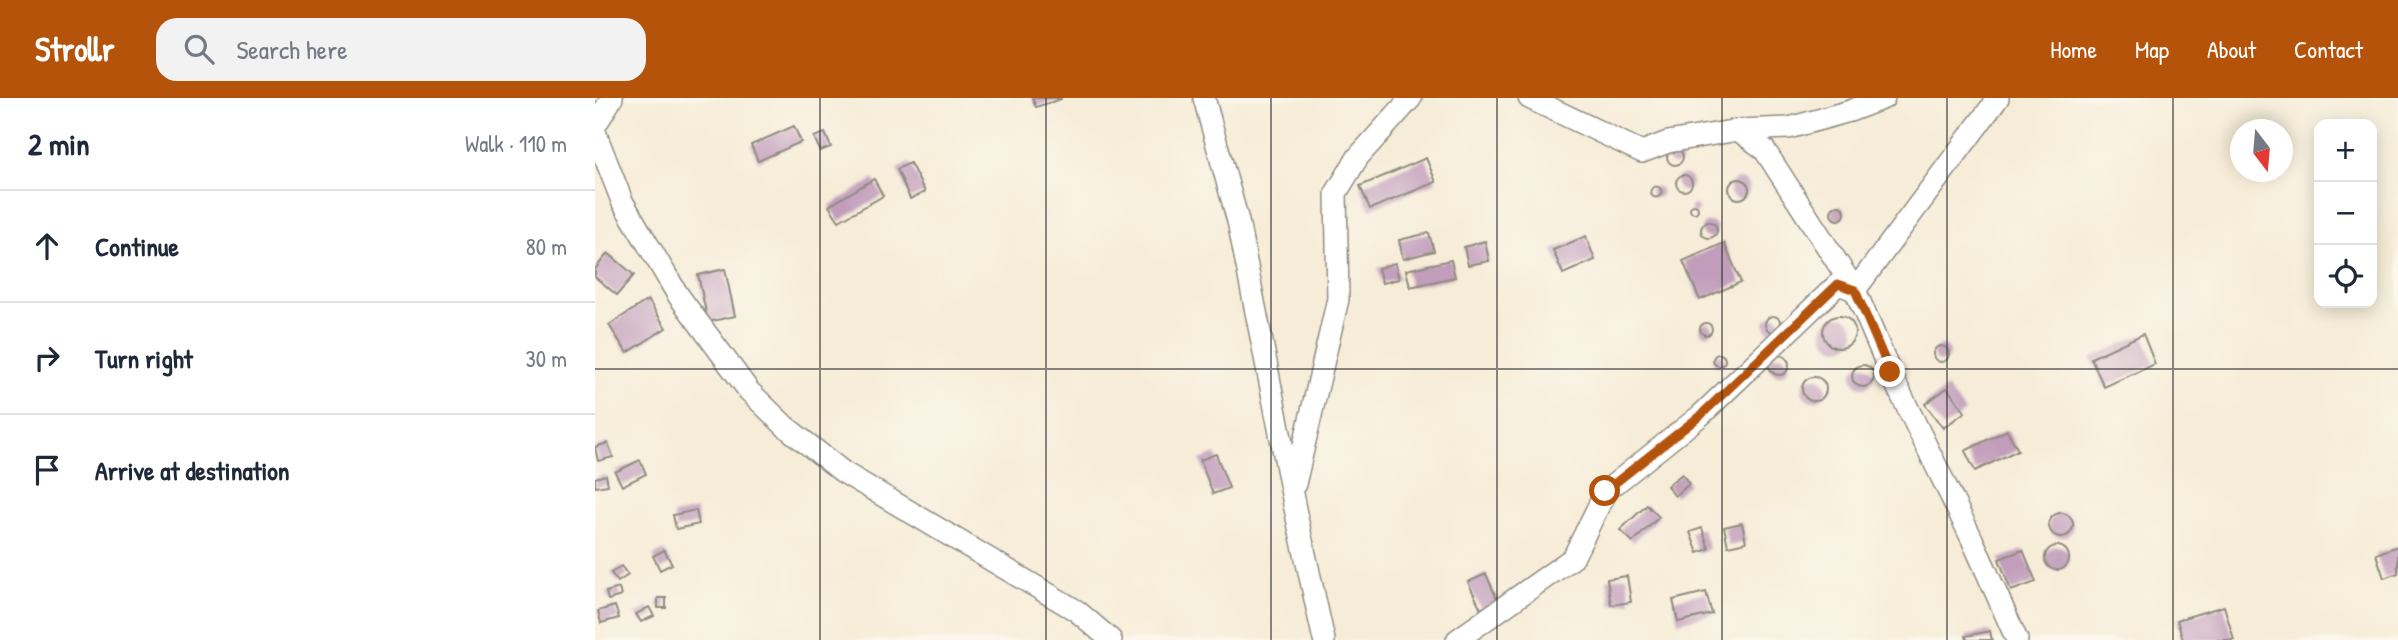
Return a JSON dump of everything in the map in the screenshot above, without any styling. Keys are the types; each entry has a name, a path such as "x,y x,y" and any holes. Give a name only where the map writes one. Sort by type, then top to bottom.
{"street":[{"path":"595,126 612,98"},
{"path":"1205,98 1238,221 1324,640"},
{"path":"1295,509 1295,477 1338,299 1336,193 1359,158 1411,98"},
{"path":"1529,98 1641,152 1668,142 1738,130 1789,128 1850,111 1884,98"},
{"path":"1855,290 1998,98"},
{"path":"1738,130 1764,149 1855,290 1890,372 1972,539 2017,640"},
{"path":"595,132 622,201 678,295 749,391 786,427 843,472 1077,611 1111,640"},
{"path":"1457,640 1573,558 1605,491 1701,415 1838,284 1855,290"}],"building":[{"path":"1032,98 1061,98 1061,99 1036,107"},
{"path":"794,126 801,142 758,161 751,145"},
{"path":"825,133 831,147 820,151 814,137"},
{"path":"1675,149 1681,151 1681,163 1675,165 1669,163 1667,157 1669,151"},
{"path":"1426,158 1436,182 1370,209 1360,186"},
{"path":"910,163 925,192 910,199 897,169"},
{"path":"1681,175 1687,175 1692,183 1690,189 1681,191 1676,186 1676,180"},
{"path":"874,179 883,196 839,221 829,206"},
{"path":"1739,179 1746,182 1749,189 1746,196 1739,199 1732,196 1729,189 1732,182"},
{"path":"1656,186 1662,192 1656,198 1650,192"},
{"path":"1694,205 1698,209 1694,213 1690,209"},
{"path":"1835,206 1841,206 1845,213 1841,220 1835,220 1831,216 1831,210"},
{"path":"1709,222 1715,224 1715,236 1709,238 1703,236 1701,230 1703,224"},
{"path":"1429,233 1434,251 1403,259 1399,240"},
{"path":"1586,236 1595,260 1563,274 1553,250"},
{"path":"1485,241 1489,261 1468,265 1464,247"},
{"path":"1724,243 1741,282 1700,300 1683,261"},
{"path":"608,253 634,275 617,295 595,277 595,269"},
{"path":"1451,260 1455,277 1410,287 1406,270"},
{"path":"1395,263 1399,279 1382,283 1378,268"},
{"path":"725,269 735,316 708,322 698,275"},
{"path":"648,300 666,328 627,353 609,325"},
{"path":"1770,316 1776,316 1781,324 1779,330 1770,332 1765,327 1765,321"},
{"path":"1839,316 1851,320 1855,332 1851,344 1839,348 1827,344 1823,332 1827,320"},
{"path":"1706,323 1712,329 1706,335 1700,329"},
{"path":"2143,334 2155,364 2104,387 2091,358"},
{"path":"1938,346 1944,346 1949,354 1947,360 1938,362 1933,357 1933,351"},
{"path":"1719,354 1725,360 1719,366 1713,360"},
{"path":"1779,355 1786,358 1789,365 1786,372 1779,375 1772,372 1769,365 1772,358"},
{"path":"1863,365 1871,368 1874,376 1871,384 1863,387 1855,384 1852,376 1855,368"},
{"path":"1814,377 1822,381 1826,389 1822,397 1814,401 1806,397 1802,389 1806,381"},
{"path":"1947,388 1965,412 1943,428 1925,404"},
{"path":"2007,430 2018,450 1975,471 1965,451"},
{"path":"608,443 613,457 598,461 595,447"},
{"path":"1216,454 1229,488 1213,494 1200,460"},
{"path":"640,460 646,474 622,486 615,472"},
{"path":"1682,474 1689,484 1675,496 1667,486"},
{"path":"606,475 608,485 595,487 595,478"},
{"path":"1647,505 1659,517 1633,542 1620,530"},
{"path":"696,510 699,524 676,529 673,515"},
{"path":"2061,513 2070,516 2073,525 2070,534 2061,537 2052,534 2049,525 2052,516"},
{"path":"1742,523 1746,542 1728,546 1724,527"},
{"path":"1702,528 1709,549 1698,553 1690,532"},
{"path":"2057,546 2068,553 2069,558 2062,569 2057,570 2046,563 2045,558 2052,547"},
{"path":"2398,546 2398,573 2384,578 2376,554"},
{"path":"664,550 672,564 660,570 653,556"},
{"path":"2023,550 2036,582 2011,591 1999,559"},
{"path":"621,566 628,575 618,582 611,573"},
{"path":"1486,574 1498,601 1481,609 1468,582"},
{"path":"1627,576 1631,602 1611,605 1607,579"},
{"path":"619,588 621,596 608,600 606,592"},
{"path":"1706,592 1712,614 1678,622 1673,600"},
{"path":"658,598 666,598 666,608 658,608"},
{"path":"615,606 619,618 601,623 598,611"},
{"path":"2224,606 2234,640 2183,640 2177,620"},
{"path":"649,607 654,616 641,622 636,614"},
{"path":"1990,631 1992,640 1967,640 1966,636"}],"route":[{"path":"1605,491 1701,415 1838,284 1855,290 1890,372"}]}
